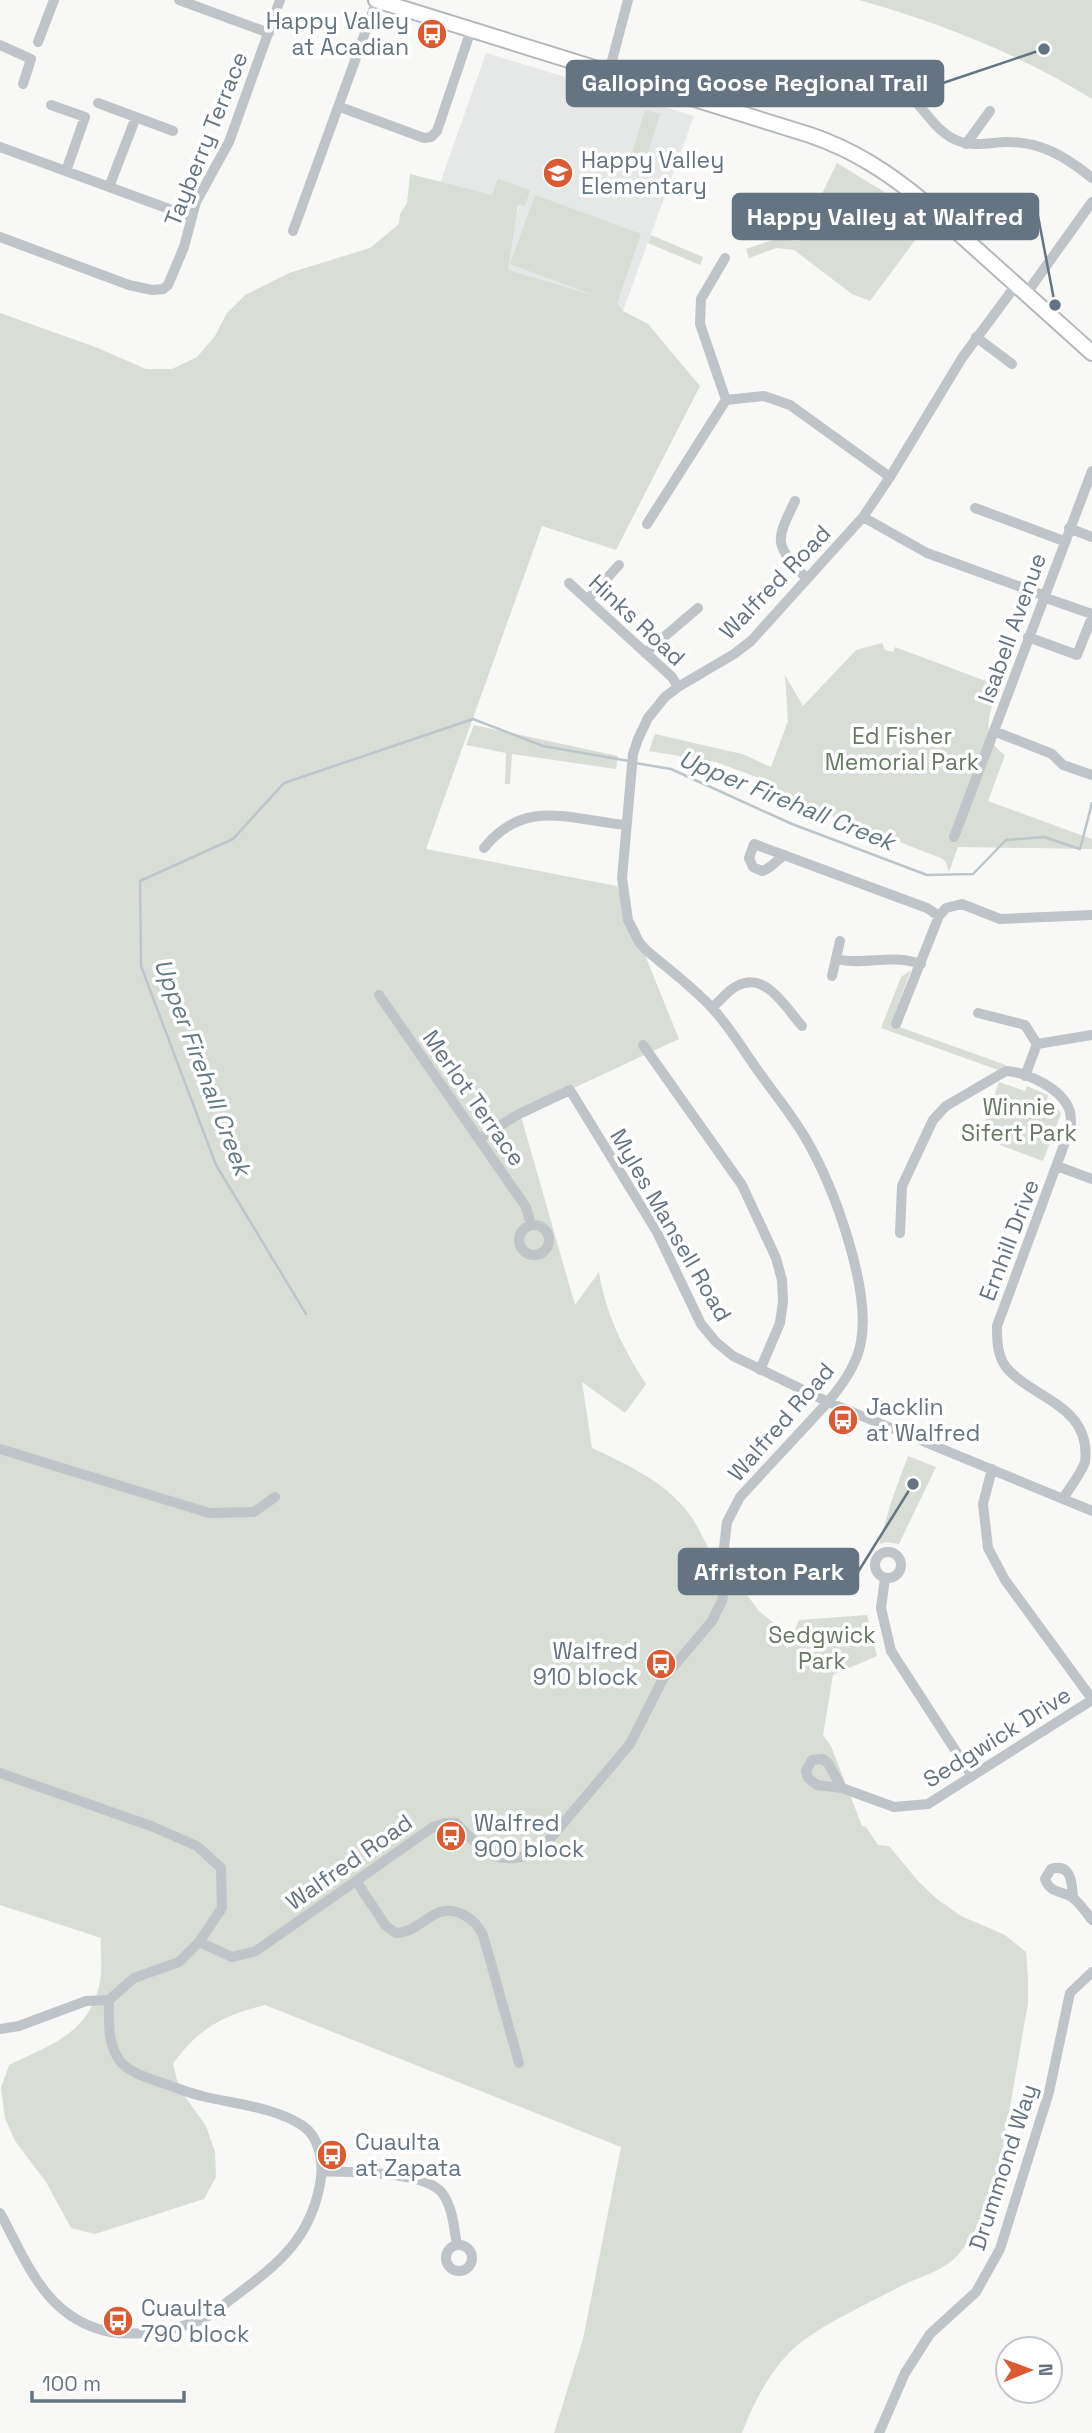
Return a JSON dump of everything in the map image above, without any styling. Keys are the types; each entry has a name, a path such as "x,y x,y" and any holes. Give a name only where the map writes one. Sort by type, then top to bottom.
{"main road":[{"path":"376,0 810,135 856,153 915,194 1092,354"}],"street":[{"path":"38,42 54,0"},
{"path":"178,0 269,33"},
{"name":"Tayberry Terrace","path":"0,237 129,285 152,290 163,289 171,281 200,194 229,142 280,0"},
{"path":"293,231 340,107 376,0"},
{"path":"609,72 628,0"},
{"path":"340,107 424,138 431,137 437,131 471,30"},
{"path":"0,45 31,59 23,84"},
{"path":"894,80 908,90 947,136 966,144 1003,142 1037,145 1069,159 1092,178"},
{"path":"98,103 173,131"},
{"path":"51,105 85,117 66,171"},
{"path":"966,144 989,111"},
{"path":"110,187 136,117"},
{"path":"0,147 191,217"},
{"name":"Walfred Road","path":"199,1942 232,1957 256,1951 433,1827 445,1823 456,1823 486,1853 503,1859 519,1859 539,1852 630,1744 663,1679 712,1621 722,1601 727,1577 724,1548 727,1522 740,1497 828,1402 856,1360 863,1328 860,1289 844,1230 808,1143 712,1008 645,949 633,932 624,907 622,878 633,754 638,739 657,706 678,687 742,649 766,626 863,517 976,337 1021,289 1092,202"},
{"path":"725,258 701,299 700,324 726,400"},
{"path":"976,337 1012,364"},
{"path":"726,400 764,396 790,405 890,477"},
{"path":"647,524 726,400"},
{"name":"Isabell Avenue","path":"954,837 1092,471"},
{"path":"795,501 781,530 779,541 783,551 807,579"},
{"path":"975,508 1064,541"},
{"path":"863,517 927,552 1043,596 1091,618 1077,655 1028,637"},
{"path":"1069,528 1092,537"},
{"path":"588,599 619,565"},
{"name":"Hinks Road","path":"569,583 672,677 678,687"},
{"path":"645,653 698,608"},
{"path":"994,731 1052,754 1063,765 1092,775"},
{"path":"484,848 511,824 545,814 626,825"},
{"path":"785,855 927,908 939,916"},
{"path":"896,1024 939,916 946,908 962,904 1000,919 1092,915"},
{"path":"832,976 840,941"},
{"path":"836,959 847,962 898,958 921,964"},
{"path":"712,1008 736,986 751,981 768,987 802,1026"},
{"name":"Merlot Terrace","path":"379,995 526,1207 531,1225"},
{"path":"978,1013 1025,1026 1037,1044"},
{"path":"1037,1044 1092,1035"},
{"path":"900,1233 902,1186 938,1113 1000,1073 1014,1072 1026,1076 1037,1044"},
{"path":"643,1045 742,1185 776,1258 782,1280 783,1302 780,1323 760,1370"},
{"name":"Ernhill Drive","path":"1026,1076 1058,1093 1069,1108 1071,1126 997,1326 998,1349 1006,1366 1024,1382 1072,1411 1083,1428 1087,1444 1085,1463 1062,1499"},
{"name":"Myles Mansell Road","path":"479,1139 517,1115 570,1090 657,1232 701,1324 716,1342 733,1356 828,1402 1092,1511"},
{"path":"1057,1166 1092,1179"},
{"path":"0,1449 209,1513 254,1512 275,1497"},
{"path":"992,1469 983,1504 988,1548 1005,1580 1092,1700"},
{"path":"885,1578 881,1608 891,1651 972,1776"},
{"name":"Sedgwick Drive","path":"842,1788 894,1807 928,1804 1092,1700"},
{"path":"0,1773 151,1826 197,1846 221,1868 222,1908 199,1942 179,1962 134,1978 108,2000 86,2001 19,2026 0,2029"},
{"path":"356,1881 386,1926 396,1933 408,1931 442,1911 458,1912 478,1925 519,2063"},
{"path":"1073,1898 1092,1920"},
{"name":"Drummond Way","path":"879,2433 905,2373 930,2334 976,2292 1000,2249 1049,2092 1070,1993 1092,1972"},
{"path":"0,2213 42,2290 63,2312 86,2325 112,2332 148,2332 177,2328 212,2314 279,2262 303,2234 317,2200 322,2171 319,2146 305,2127 279,2114 197,2095 141,2076 120,2061 109,2035 108,2000"},
{"path":"322,2171 395,2176 416,2179 430,2185 441,2192 448,2203 457,2245"}],"shaded area":[{"name":"Happy Valley Elementary","path":"486,53 694,116 623,311 496,273 519,207 440,183"}],"green space":[{"path":"859,0 1092,0 1092,99 979,41"},
{"path":"645,110 660,114 646,159 632,154"},
{"path":"837,163 883,191 925,227 870,301 852,294 794,250 777,248 749,258 746,249 776,239 799,241"},
{"name":"Sedgwick Park","path":"410,174 492,195 498,179 530,190 525,206 518,204 508,270 599,297 510,264 535,195 641,234 617,303 623,311 648,324 700,386 616,550 542,526 426,849 617,886 679,1039 520,1113 575,1305 599,1272 616,1331 646,1384 625,1413 582,1382 592,1448 650,1478 680,1503 693,1519 709,1550 716,1552 727,1577 742,1588 759,1611 775,1624 787,1649 799,1620 867,1615 877,1656 833,1675 823,1735 831,1746 862,1826 866,1827 878,1845 889,1846 937,1899 961,1916 1005,1935 1026,1952 1028,2003 997,2182 974,2232 962,2250 944,2267 845,2315 792,2350 762,2389 742,2433 554,2433 583,2339 621,2147 265,2005 213,2025 192,2041 173,2064 179,2088 206,2126 215,2152 216,2177 204,2199 95,2234 71,2228 46,2182 15,2141 5,2118 1,2088 9,2065 54,2043 78,2026 95,2000 100,1982 101,1938 0,1905 0,313 98,348 146,369 172,369 197,357 215,336 227,313 245,295 289,273 370,248 399,224 400,214 407,203"},
{"path":"651,235 703,257 700,265 648,243"},
{"name":"Ed Fisher Memorial Park","path":"882,643 885,650 893,652 895,647 994,684 997,675 1003,678 991,709 989,729 996,747 1005,755 988,801 1092,839 1092,849 958,847 949,872 946,862 941,858 762,789 765,780 716,762 649,751 655,734 742,754 771,767 788,721 785,675 803,706 856,650"},
{"path":"474,725 618,756 616,769 512,754 510,784 505,784 506,753 466,745"},
{"path":"911,970 891,1024 1006,1065 998,1070 881,1028 901,977"},
{"name":"Winnie Sifert Park","path":"999,1082 1025,1091 1027,1086 1048,1095 1047,1099 1057,1106 1061,1114 1043,1161 979,1137"},
{"path":"908,1456 936,1467 899,1544 879,1544 891,1502"}],"waterway":[{"name":"Upper Firehall Creek","path":"306,1314 216,1165 141,966 140,881 233,839 284,783 473,719 543,746 629,761"},
{"name":"Upper Firehall Creek","path":"635,763 671,769 792,824 927,875 973,874 1006,840 1044,837 1080,849 1092,803"}],"place":[{"name":"Happy Valley at Acadian","path":"432,34"},
{"name":"Galloping Goose Regional Trail","path":"1044,49"},
{"name":"Happy Valley Elementary","path":"558,173"},
{"name":"Happy Valley at Walfred","path":"1055,305"},
{"name":"Jacklin at Walfred","path":"843,1420"},
{"name":"Afriston Park","path":"913,1484"},
{"name":"Walfred 910 block","path":"661,1664"},
{"name":"Walfred 900 block","path":"451,1836"},
{"name":"Cuaulta at Zapata","path":"332,2155"},
{"name":"Cuaulta 790 block","path":"118,2321"}]}
